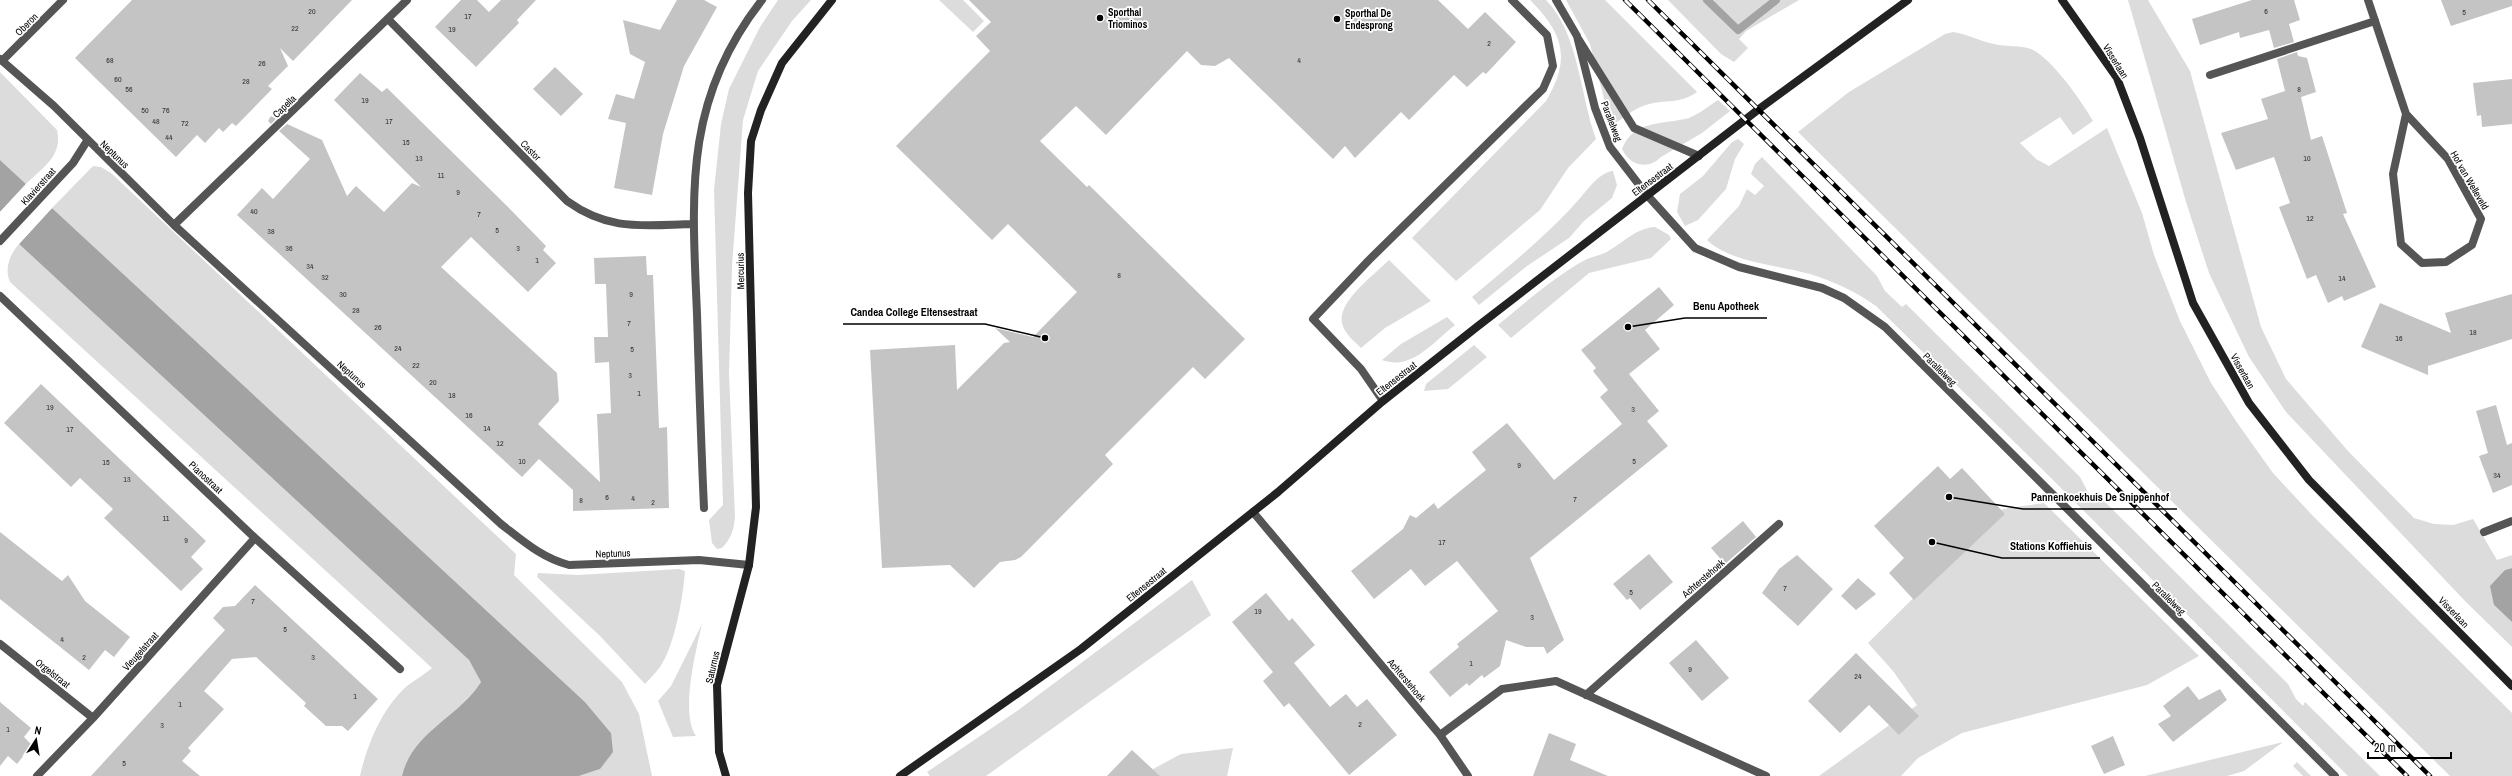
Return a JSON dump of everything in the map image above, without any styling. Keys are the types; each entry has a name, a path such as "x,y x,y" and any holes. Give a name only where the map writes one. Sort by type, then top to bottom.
{"street":[{"name":"Oberon","path":"1,60 63,0"},
{"name":"Capella","path":"174,225 406,0"},
{"path":"704,508 694,224 697,146 711,89 736,37 762,0"},
{"name":"Mercurius","path":"749,565 756,507 748,193 751,141 761,110 782,63 832,0"},
{"path":"1383,401 1361,369 1313,319 1369,260 1543,89 1553,66 1547,35 1512,0"},
{"name":"Parallelweg","path":"1556,0 1577,36 1595,108 1610,147 1647,195 1694,248 1739,266 1822,288 1844,298 1884,327 2335,776"},
{"name":"Eltensestraat","path":"900,776 1081,649 1253,512 1383,401 1647,195 1908,0"},
{"name":"Visserlaan","path":"2062,0 2117,78 2140,138 2193,303 2249,403 2309,480 2512,686"},
{"name":"Hof van Welleveld","path":"2368,0 2406,114 2448,159 2481,219 2472,245 2446,262 2422,263 2401,244 2393,174 2406,114"},
{"name":"Castor","path":"388,19 567,201 581,211 597,219 626,226 694,224"},
{"path":"2210,75 2375,21"},
{"path":"1577,36 1634,128 1699,156"},
{"name":"Neptunus","path":"1,60 54,106 87,141 174,225 501,524 541,554 554,561 569,565 699,560 749,565"},
{"name":"Klavierstraat","path":"3,238 73,163 87,141"},
{"name":"Pianostraat","path":"0,296 255,538 400,670"},
{"name":"Achterstehoek","path":"1253,512 1440,735 1468,776"},
{"path":"2484,532 2512,522"},
{"name":"Achterstehoek","path":"1586,695 1779,524"},
{"name":"Vleugelstraat","path":"37,776 93,718 255,538"},
{"name":"Saturnus","path":"726,776 719,752 717,685 749,565"},
{"name":"Orgelstraat","path":"0,644 93,718"},
{"path":"1440,735 1502,688 1556,681 1766,776"}],"shaded area":[{"path":"778,0 811,0 792,21 758,71 743,120 732,266 729,374 735,517 733,530 730,537 722,548 717,549 712,543 709,520 723,505 714,190 721,124 729,89 760,27"},
{"path":"939,0 963,0 984,21 973,32"},
{"path":"1530,0 1546,0 1557,14 1565,30 1572,47 1596,139 1568,168 1540,210 1456,281 1412,238 1546,101 1554,86 1561,60 1557,36 1541,12"},
{"path":"1566,0 1605,0 1697,92 1683,99 1657,102 1643,106 1631,112 1613,125 1610,122 1590,44"},
{"path":"1668,0 1799,0 1746,31 1739,39 1748,48 1734,62 1721,54"},
{"path":"2128,0 2148,0 2190,71 2261,327 2286,379 2348,451 2414,518 2434,524 2453,525 2473,519 2497,560 2512,555 2512,568 2505,570 2494,605 2512,622 2512,647 2465,601 2286,412 2249,357 2209,273 2186,202"},
{"path":"1953,32 1994,44 2031,49 2048,61 2066,81 2082,103 2093,121 2073,135 2060,117 2020,143 2036,159 2049,166 2107,128 2142,213 2154,255 2180,321 2211,383 2273,473 2313,516 2512,713 2512,776 2450,776 1798,132 1849,92 1945,34"},
{"path":"0,72 57,130 57,147 54,154 45,166 26,184 0,160"},
{"path":"1718,100 1730,111 1702,133 1651,164 1645,165 1634,162 1625,155 1622,149 1627,139 1634,132 1650,125 1689,118"},
{"path":"1738,139 1744,144 1735,159 1726,189 1698,220 1685,226 1677,212 1680,194 1703,176 1732,142"},
{"path":"1762,157 1877,276 1885,291 1902,307 1906,304 2080,477 2088,492 2096,500 2100,497 2288,684 2296,699 2303,706 2305,702 2380,776 2348,776 2053,480 1876,306 1852,291 1828,280 1810,274 1756,262 1729,254 1717,248 1707,240 1739,206 1747,189 1755,195 1764,186 1751,174 1755,164"},
{"path":"0,160 26,184 0,212"},
{"path":"93,166 101,167 111,173 516,554 514,575 622,682 639,714 652,776 579,776 600,769 611,733 585,702 52,208"},
{"path":"1613,171 1617,185 1612,198 1584,221 1569,238 1527,266 1479,305 1472,297 1542,237 1599,177"},
{"path":"52,208 585,702 611,733 613,752 600,769 579,776 402,776 407,761 425,736 460,706 481,682 469,660 19,244"},
{"path":"1655,227 1669,235 1671,239 1651,258 1589,273 1511,338 1498,325 1541,290 1575,266 1587,259 1607,252 1637,232"},
{"path":"19,244 469,660 481,682 460,706 425,736 407,761 402,776 360,776 371,740 390,705 407,686 432,668 10,282 8,277 9,262 13,252"},
{"path":"1389,260 1431,301 1385,328 1361,348 1343,327 1342,315 1345,306 1358,289"},
{"path":"1447,317 1455,325 1422,353 1403,362 1382,360 1401,344"},
{"path":"1474,345 1487,357 1448,389 1424,391 1426,384"},
{"path":"2044,503 2199,656 2147,685 1962,733 1918,758 1901,776 1819,776 1917,705 1893,671 1868,643 2003,509"},
{"path":"2512,568 2512,622 2494,605 2490,586 2505,570"},
{"path":"679,569 685,571 680,607 674,634 660,667 645,684 600,636 537,577 538,573 578,575"},
{"path":"1192,580 1211,615 986,776 930,776 927,772 1017,711"},
{"path":"702,624 693,665 689,698 691,726 696,736 673,737 658,701 671,686"},
{"path":"2283,742 2244,771 2227,776 2145,776"},
{"path":"1233,748 1227,776 1140,776 1181,754"},
{"path":"2297,762 2311,776 2303,776 2293,766"}],"pier":[{"path":"26,184 28,186 0,214 0,212"},
{"path":"51,207 52,208 19,244 18,243"}],"building":[{"path":"132,0 352,0 293,61 280,48 288,66 268,86 272,89 236,126 232,123 223,132 219,128 205,143 197,135 176,157 75,58"},
{"path":"461,0 477,0 489,12 501,0 536,0 517,20 519,23 476,67 435,27"},
{"path":"677,0 704,0 717,7 684,66 663,134 652,195 614,188 626,123 608,119 616,94 634,99 645,62 630,54 623,20 660,30"},
{"path":"969,0 1438,0 1468,29 1485,12 1516,42 1486,74 1483,72 1467,87 1454,75 1409,120 1401,112 1355,158 1345,146 1333,159 1229,58 1215,66 1201,65 1187,51 1106,135 1076,106 1040,141 1087,187 1089,185 1245,339 1205,379 1193,367 1105,455 1113,464 1021,557 1015,560 1000,562 974,588 950,565 882,568 870,350 955,345 957,390 1004,343 1010,342 995,328 1033,337 1077,292 1008,224 992,240 896,146 990,51 976,36 991,22"},
{"path":"2252,0 2294,0 2300,20 2289,24 2294,42 2274,48 2269,30 2240,38 2239,32 2200,45 2192,19"},
{"path":"2441,0 2512,0 2512,6 2451,26"},
{"path":"2297,52 2298,56 2307,58 2316,92 2301,97 2311,140 2322,136 2347,213 2343,214 2376,287 2344,301 2342,296 2328,303 2316,275 2307,279 2279,207 2290,203 2274,157 2236,170 2221,133 2268,119 2261,99 2285,91 2277,59"},
{"path":"555,67 583,94 561,116 533,89"},
{"path":"360,73 382,92 387,88 546,246 543,250 556,263 528,292 471,237 441,267 557,373 559,401 538,424 600,482 597,414 611,413 609,362 595,363 594,337 608,337 606,284 595,284 594,258 646,256 647,275 653,275 659,428 667,427 669,508 573,511 573,490 539,459 522,477 237,215 262,188 273,199 310,159 279,131 287,124 322,140 347,196 356,186 384,212 412,183 421,187 334,100"},
{"path":"2512,79 2512,124 2482,127 2481,115 2477,116 2473,83"},
{"path":"271,116 276,119 271,124 268,121"},
{"path":"1659,287 1674,305 1645,330 1660,349 1629,374 1659,411 1647,421 1668,446 1530,558 1564,640 1547,654 1544,647 1526,647 1506,640 1500,666 1484,678 1482,675 1469,686 1467,683 1450,697 1429,672 1459,647 1457,644 1498,611 1457,561 1425,586 1411,569 1374,599 1351,571 1403,529 1410,515 1416,518 1434,503 1438,509 1486,470 1472,452 1507,423 1554,480 1622,424 1600,397 1608,390 1593,371 1596,368 1581,350"},
{"path":"2512,294 2512,339 2428,366 2428,375 2361,347 2380,303 2451,333 2445,313"},
{"path":"41,384 206,541 191,557 203,569 181,591 104,518 113,509 80,478 71,487 4,423"},
{"path":"2496,405 2507,445 2512,443 2512,485 2493,493 2479,456 2488,453 2476,411"},
{"path":"1938,466 1950,479 1962,468 2005,514 1914,600 1889,573 1904,558 1874,526"},
{"path":"1743,521 1756,537 1725,564 1711,548"},
{"path":"0,532 62,581 68,575 85,601 130,637 114,657 105,650 89,670 0,599"},
{"path":"1649,554 1673,582 1640,610 1630,598 1627,600 1613,584"},
{"path":"1797,555 1833,589 1798,626 1762,593 1779,569"},
{"path":"1858,578 1876,594 1856,610 1841,596"},
{"path":"255,585 378,699 348,731 342,726 326,726 304,706 306,703 256,657 232,659 204,691 224,709 188,748 191,751 182,761 200,776 91,776 225,630 213,618 223,607 235,606"},
{"path":"1266,593 1289,621 1292,618 1315,645 1294,663 1330,707 1346,694 1357,707 1367,699 1397,735 1349,775 1289,703 1284,707 1263,681 1273,672 1232,622"},
{"path":"1696,640 1729,678 1702,701 1669,663"},
{"path":"1856,653 1919,716 1899,735 1869,705 1840,733 1808,701"},
{"path":"2188,686 2199,700 2220,689 2227,700 2173,742 2158,724 2171,716 2163,706"},
{"path":"0,702 31,728 24,737 32,745 17,764 8,756 0,766"},
{"path":"1549,733 1576,744 1570,760 1608,776 1533,776"},
{"path":"2113,736 2125,765 2104,774 2091,746"},
{"path":"1132,750 1160,776 1107,776"}],"waterway":[{"path":"1707,0 1738,30 1776,0"}],"railway":[{"path":"1625,0 2407,776"},
{"path":"1648,0 2430,776"}],"place":[{"name":"Sporthal Triominos","path":"1100,18"},
{"name":"Sporthal De Endesprong","path":"1337,19"},
{"name":"Benu Apotheek","path":"1628,327"},
{"name":"Candea College Eltensestraat","path":"1045,338"},
{"name":"Pannenkoekhuis De Snippenhof","path":"1949,497"},
{"name":"Stations Koffiehuis","path":"1932,542"}]}
